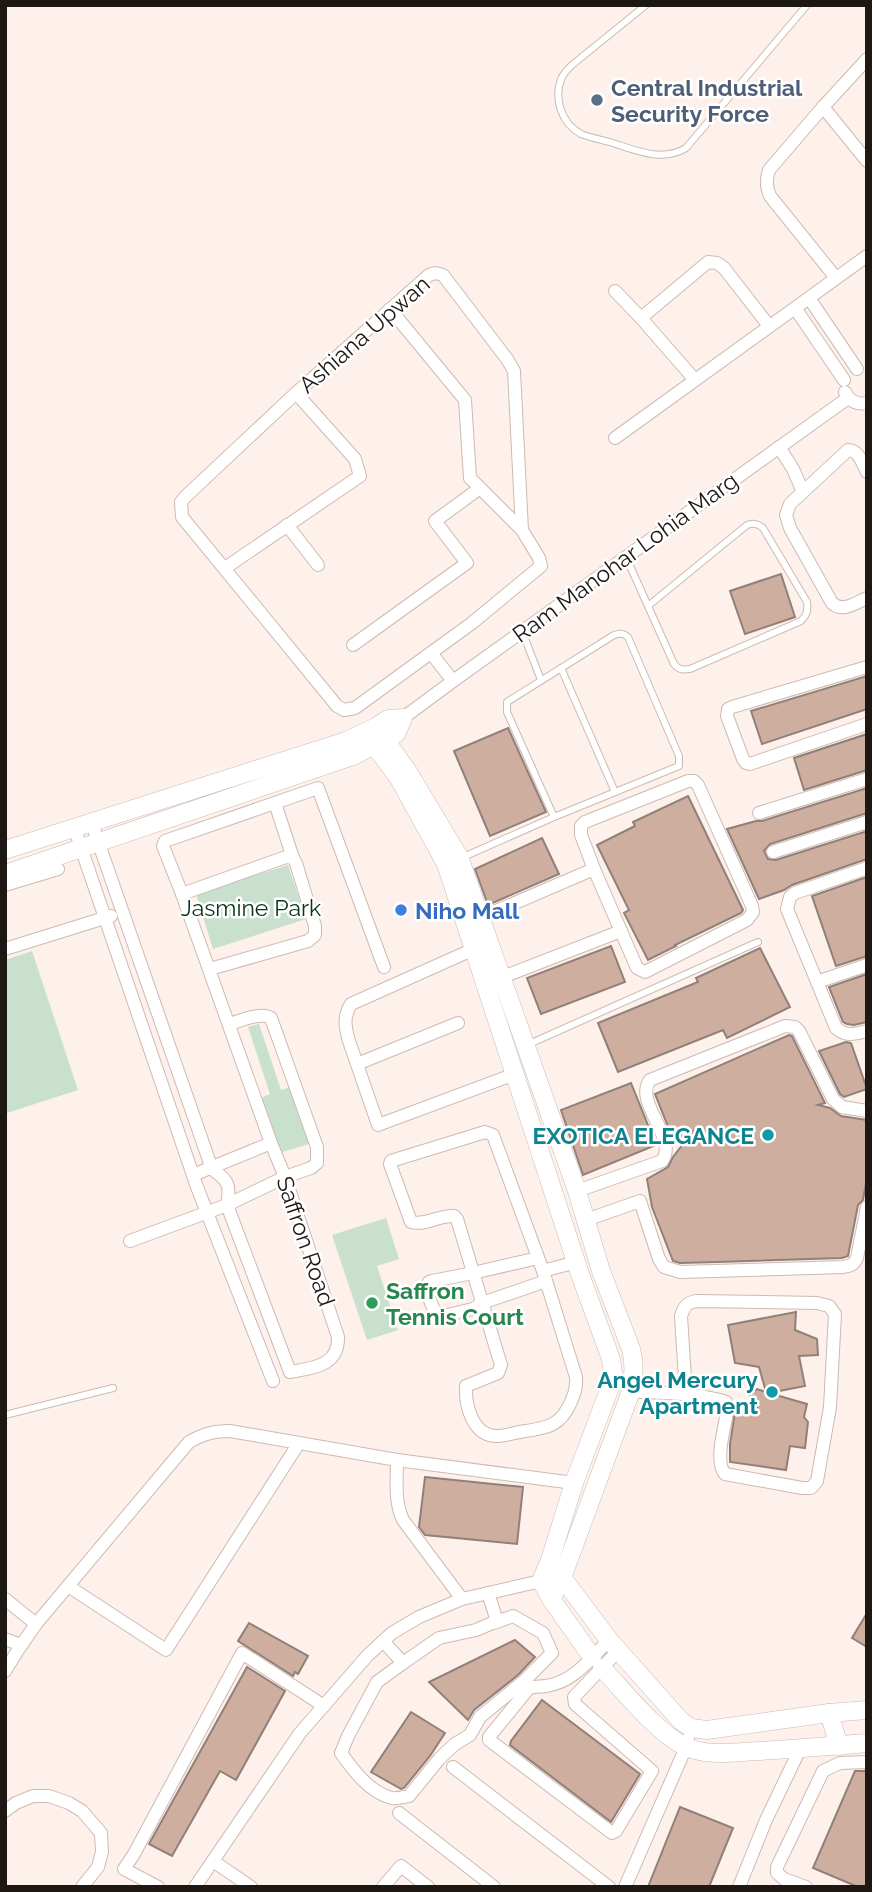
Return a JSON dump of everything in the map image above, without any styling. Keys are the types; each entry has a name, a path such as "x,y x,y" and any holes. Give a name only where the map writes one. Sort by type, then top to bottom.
{"street":[{"path":"836,278 771,196 766,188 766,178 769,170 867,59"},
{"path":"823,107 867,161"},
{"path":"615,438 867,256"},
{"path":"642,317 708,262 717,263 724,268 769,326"},
{"name":"Ashiana Upwan","path":"435,273 443,275 510,363 515,377 523,530 541,563 538,570 355,708 344,710 337,706 183,517 181,502 185,497 296,393 429,275 435,273"},
{"path":"615,291 642,317 695,380"},
{"path":"809,298 862,369 851,371 844,380"},
{"path":"794,308 844,380 844,390 848,398 858,404 867,403"},
{"path":"390,309 465,400 470,478 523,530"},
{"path":"225,568 360,476 355,459 296,393"},
{"name":"Ram Manohar Lohia Marg","path":"5,874 353,756 376,736 388,719 403,718 848,398"},
{"path":"779,447 793,468 803,492"},
{"path":"867,472 856,452 848,450 787,509 787,522 832,603 842,608 867,598"},
{"path":"353,645 467,564 435,521 480,488"},
{"path":"287,525 318,565"},
{"path":"431,653 453,681"},
{"path":"867,667 732,707 728,709 727,716 743,759 750,764 867,724"},
{"path":"376,736 408,772 459,858 500,978 501,1006 515,1074 576,1262 611,1359 613,1373 609,1390 541,1581"},
{"path":"376,736 446,864 474,949 501,1006 525,1046 634,1362 631,1391 562,1578 551,1599"},
{"name":"Ram Manohar Lohia Marg","path":"5,850 346,741 376,736"},
{"path":"759,813 867,779"},
{"path":"688,781 694,781 753,912 751,917 645,972 638,968 594,869 580,830 585,822 688,781"},
{"path":"210,969 308,941 315,935 315,926 296,863 275,803 318,788 384,967"},
{"name":"Saffron Road","path":"227,1205 290,1372 318,1366 332,1359 338,1346 338,1337 285,1177 183,894 163,846 165,841 275,803"},
{"path":"773,852 867,822"},
{"path":"82,824 121,912 212,1169 228,1183 230,1192 227,1205"},
{"path":"82,824 91,846 105,918 193,1175 273,1381"},
{"path":"183,894 286,857 293,858"},
{"path":"867,868 795,893 790,897 787,909 836,1028 848,1035 867,1031"},
{"path":"5,885 58,869"},
{"path":"480,918 594,869"},
{"path":"5,949 121,912"},
{"path":"500,978 621,931"},
{"path":"474,949 351,1004 347,1011 345,1028 378,1125 515,1074"},
{"path":"817,982 867,965"},
{"path":"133,999 151,993"},
{"path":"130,1241 227,1205 317,1163 318,1153 274,1022 268,1015 230,1024"},
{"path":"357,1064 458,1023"},
{"path":"581,1205 662,1161 665,1156 666,1146 646,1094 650,1080 785,1026 795,1027 799,1031 833,1099 842,1107 867,1111"},
{"path":"485,1132 493,1135 545,1276 577,1385 566,1413 549,1427 497,1436 487,1434 477,1427 471,1417 466,1386 498,1373 501,1365 473,1273 457,1219 449,1215 418,1223 411,1222 390,1164 392,1160 485,1132"},
{"path":"193,1175 271,1143"},
{"path":"559,1211 581,1205 640,1201 659,1259 664,1267 680,1272 850,1266 857,1258 867,1207"},
{"path":"538,1258 429,1282 426,1288 435,1312 438,1315 473,1309 576,1262"},
{"path":"631,1391 686,1395 726,1402 728,1408 720,1469 725,1474 811,1488 817,1481 830,1407 835,1314 829,1306 817,1303 688,1303 681,1316 686,1395"},
{"path":"5,1671 36,1624 189,1442 214,1431 230,1431 397,1460 574,1483"},
{"path":"68,1586 166,1650 299,1443"},
{"path":"397,1460 397,1500 403,1520 462,1599"},
{"path":"550,1560 614,1645 681,1721 691,1728 707,1730 867,1710"},
{"path":"195,1887 300,1733 368,1655 392,1633 419,1617 462,1599 541,1581"},
{"path":"541,1581 597,1662 654,1723 686,1747 708,1753 867,1743"},
{"path":"488,1593 497,1621 494,1623"},
{"path":"5,1599 36,1624"},
{"path":"513,1616 543,1633 552,1653 524,1681 480,1717 470,1735 440,1758 409,1796 394,1799 378,1792 354,1771 341,1753 377,1682 403,1663 439,1638 476,1630 513,1616"},
{"path":"5,1639 21,1645"},
{"path":"383,1641 403,1663"},
{"path":"597,1662 548,1686 529,1688 489,1740 612,1833 616,1832 652,1771 575,1704 574,1697 597,1662 614,1645"},
{"path":"158,1887 124,1869 242,1653 324,1706"},
{"path":"829,1713 839,1745"},
{"path":"625,1887 686,1747 691,1728"},
{"path":"739,1887 766,1820 800,1749"},
{"path":"806,1887 780,1877 777,1867 823,1771 840,1763 867,1762"},
{"path":"453,1767 609,1887"},
{"path":"5,1811 25,1800 41,1796 69,1803 82,1811 101,1833 102,1852 98,1867 82,1887"},
{"path":"399,1813 494,1887"},
{"path":"213,1861 251,1887"},
{"path":"383,1887 401,1866 428,1887"}],"lane":[{"path":"646,5 562,76 558,103 568,125 582,134 659,155 677,153 686,148 807,5"},
{"path":"625,557 674,664 678,669 690,669 801,621 808,608 763,528 752,523 648,606"},
{"path":"522,631 541,680"},
{"path":"459,858 679,766 679,756 625,634 614,635 510,699 506,706 554,817"},
{"path":"561,668 615,792"},
{"path":"525,1046 758,942"},
{"path":"5,1415 113,1388"}],"green space":[{"name":"Jasmine Park","path":"288,865 306,919 213,949 196,894"},
{"path":"32,951 78,1090 7,1113 5,960"},
{"path":"259,1024 281,1090 290,1087 309,1144 279,1153 261,1098 270,1094 248,1027"},
{"path":"386,1218 399,1259 377,1266 398,1330 367,1340 332,1235"}],"building":[{"path":"781,574 795,617 745,634 730,591"},
{"path":"867,676 867,709 762,744 751,711"},
{"path":"508,728 546,812 490,836 454,751"},
{"path":"867,734 867,770 804,790 794,758"},
{"path":"867,788 867,813 770,844 764,851 768,859 776,860 867,831 867,859 759,899 727,829 762,821"},
{"path":"688,796 743,910 648,960 624,913 629,910 597,845 635,826 633,822"},
{"path":"542,838 559,874 488,905 475,869"},
{"path":"867,877 867,956 836,966 812,896"},
{"path":"611,946 625,982 541,1014 527,978"},
{"path":"760,948 790,1007 727,1038 723,1030 618,1072 598,1023 698,982 696,978"},
{"path":"867,974 867,1022 847,1024 843,1022 829,987"},
{"name":"EXOTICA ELEGANCE","path":"792,1036 825,1103 818,1105 830,1108 841,1116 867,1120 867,1178 863,1200 858,1205 848,1256 718,1262 673,1261 652,1207 647,1179 668,1167 693,1131 673,1139 655,1094"},
{"path":"846,1042 851,1043 867,1089 844,1097 819,1051"},
{"path":"631,1083 656,1145 583,1175 561,1110"},
{"name":"Angel Mercury Apartment","path":"796,1312 795,1330 817,1339 818,1355 799,1356 805,1386 769,1393 807,1404 804,1417 808,1422 805,1448 790,1446 786,1470 730,1462 736,1405 757,1407 749,1394 757,1389 766,1392 759,1367 735,1363 728,1325"},
{"path":"425,1477 523,1487 517,1544 425,1535 419,1527"},
{"path":"867,1613 867,1647 852,1638"},
{"path":"249,1623 308,1656 298,1674 295,1672 293,1676 238,1641"},
{"path":"515,1640 535,1657 518,1675 474,1710 468,1720 429,1682"},
{"path":"247,1667 285,1691 236,1780 220,1771 172,1856 149,1844"},
{"path":"542,1700 640,1774 611,1822 510,1745"},
{"path":"411,1712 445,1733 430,1756 401,1789 371,1772"},
{"path":"855,1771 867,1771 867,1887 858,1887 813,1868"},
{"path":"680,1807 733,1828 709,1887 648,1887"}],"place":[{"name":"Central Industrial Security Force","path":"597,100"},
{"name":"Niho Mall","path":"401,910"},
{"name":"EXOTICA ELEGANCE","path":"768,1135"},
{"name":"Saffron Tennis Court","path":"372,1303"},
{"name":"Angel Mercury Apartment","path":"772,1392"}]}
